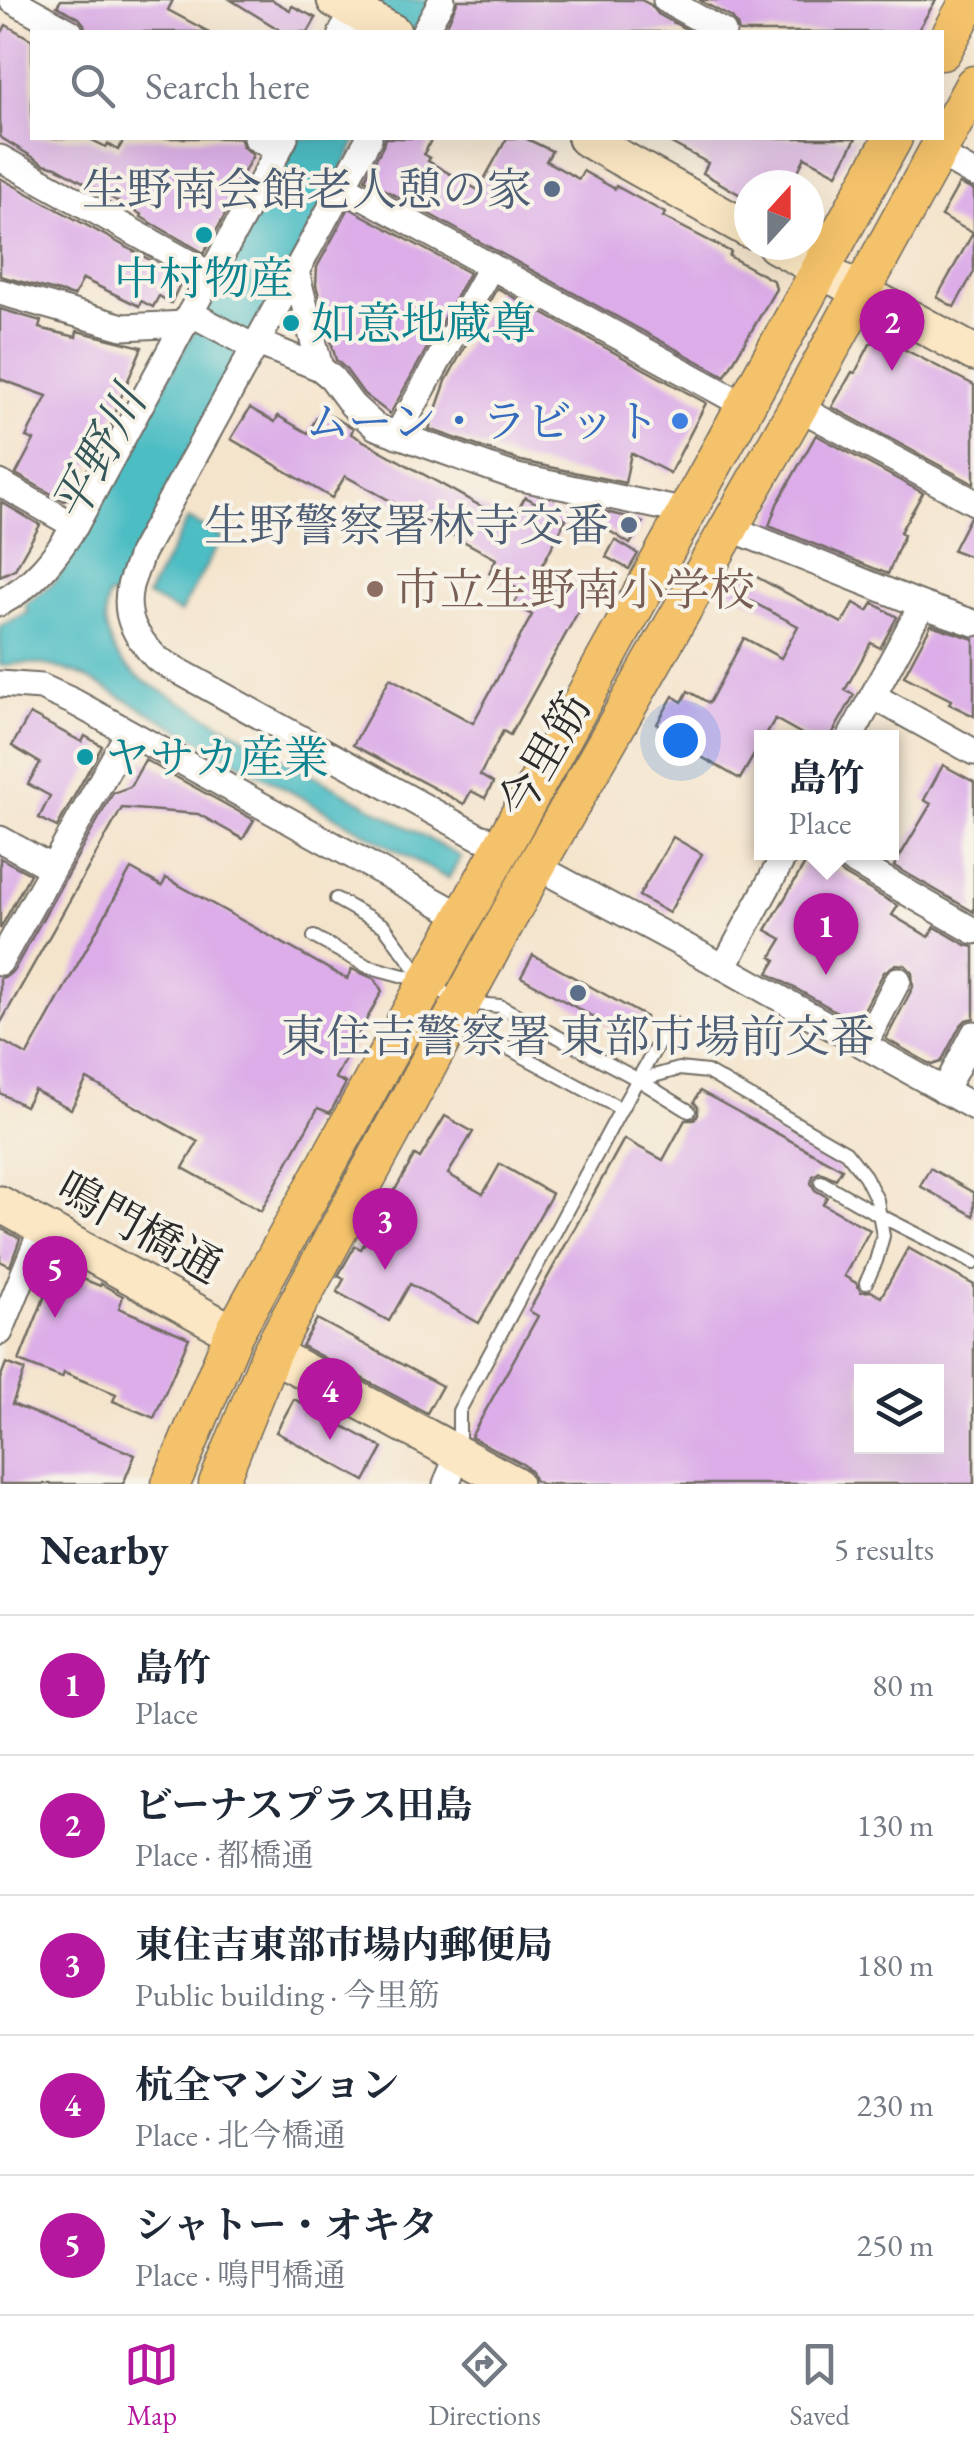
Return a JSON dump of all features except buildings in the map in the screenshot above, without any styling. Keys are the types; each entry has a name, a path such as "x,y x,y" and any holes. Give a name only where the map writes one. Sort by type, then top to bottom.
{"main road":[{"path":"944,46 963,3"},
{"name":"今里筋","path":"944,138 974,84"},
{"name":"今里筋","path":"170,1484 234,1333 892,140"},
{"name":"今里筋","path":"218,1484 271,1353 533,871 798,407 943,140"}],"street":[{"path":"12,0 66,30"},
{"path":"425,30 442,0"},
{"path":"666,0 719,30"},
{"path":"350,11 389,30"},
{"path":"369,140 141,554 130,582 127,611 136,634 156,659 500,850"},
{"path":"589,140 734,222"},
{"path":"0,602 16,594 44,569 75,526 191,318 273,142"},
{"path":"936,153 974,174"},
{"path":"0,158 212,275"},
{"path":"344,186 746,406"},
{"path":"801,260 974,353"},
{"path":"397,435 490,266"},
{"path":"296,272 320,368"},
{"path":"0,292 123,327 191,318 320,368 376,427 517,478 686,512"},
{"path":"798,407 974,502"},
{"path":"0,484 75,526"},
{"path":"730,528 974,622"},
{"path":"854,730 922,605"},
{"path":"0,684 40,687 74,702 465,912"},
{"path":"873,696 974,752"},
{"path":"0,962 128,732"},
{"path":"0,839 52,868"},
{"path":"724,966 782,860"},
{"path":"850,860 974,931"},
{"path":"533,871 724,966 974,1107"},
{"path":"864,1045 898,980"},
{"path":"944,1090 974,1034"},
{"name":"鳴門橋通","path":"0,1204 234,1333"},
{"path":"0,1332 42,1229"},
{"path":"271,1353 453,1469 514,1484"}],"lane":[{"path":"336,899 384,926 426,982"},
{"path":"314,937 367,966 426,982 462,1003 500,1006 689,1111"},
{"path":"462,1003 482,1034 621,1109"},
{"path":"453,1469 459,1411 671,1021"},
{"path":"639,1080 679,1069 707,1072 846,1152 865,1176 880,1215 883,1236 866,1283"},
{"path":"821,1182 974,1263"}],"water":[{"path":"372,0 432,0 415,30 355,30"},
{"name":"平野川","path":"297,140 357,140 119,598 108,595 105,621 117,654 144,681 461,857 448,879 85,677 43,665 0,666 0,626 29,612 25,605 65,568"},
{"path":"188,519 222,537 180,613 147,596"}],"place":[{"name":"生野南会館老人憩の家","path":"552,189"},
{"name":"中村物産","path":"204,235"},
{"name":"如意地蔵尊","path":"291,323"},
{"name":"ビーナスプラス田島","path":"892,371"},
{"name":"ムーン・ラビット","path":"680,421"},
{"name":"生野警察署林寺交番","path":"629,525"},
{"name":"市立生野南小学校","path":"375,589"},
{"name":"ヤサカ産業","path":"85,757"},
{"name":"島竹","path":"826,975"},
{"name":"東住吉警察署 東部市場前交番","path":"578,993"},
{"name":"東住吉東部市場内郵便局","path":"385,1270"},
{"name":"シャトー・オキタ","path":"55,1318"},
{"name":"杭全マンション","path":"330,1440"}]}
